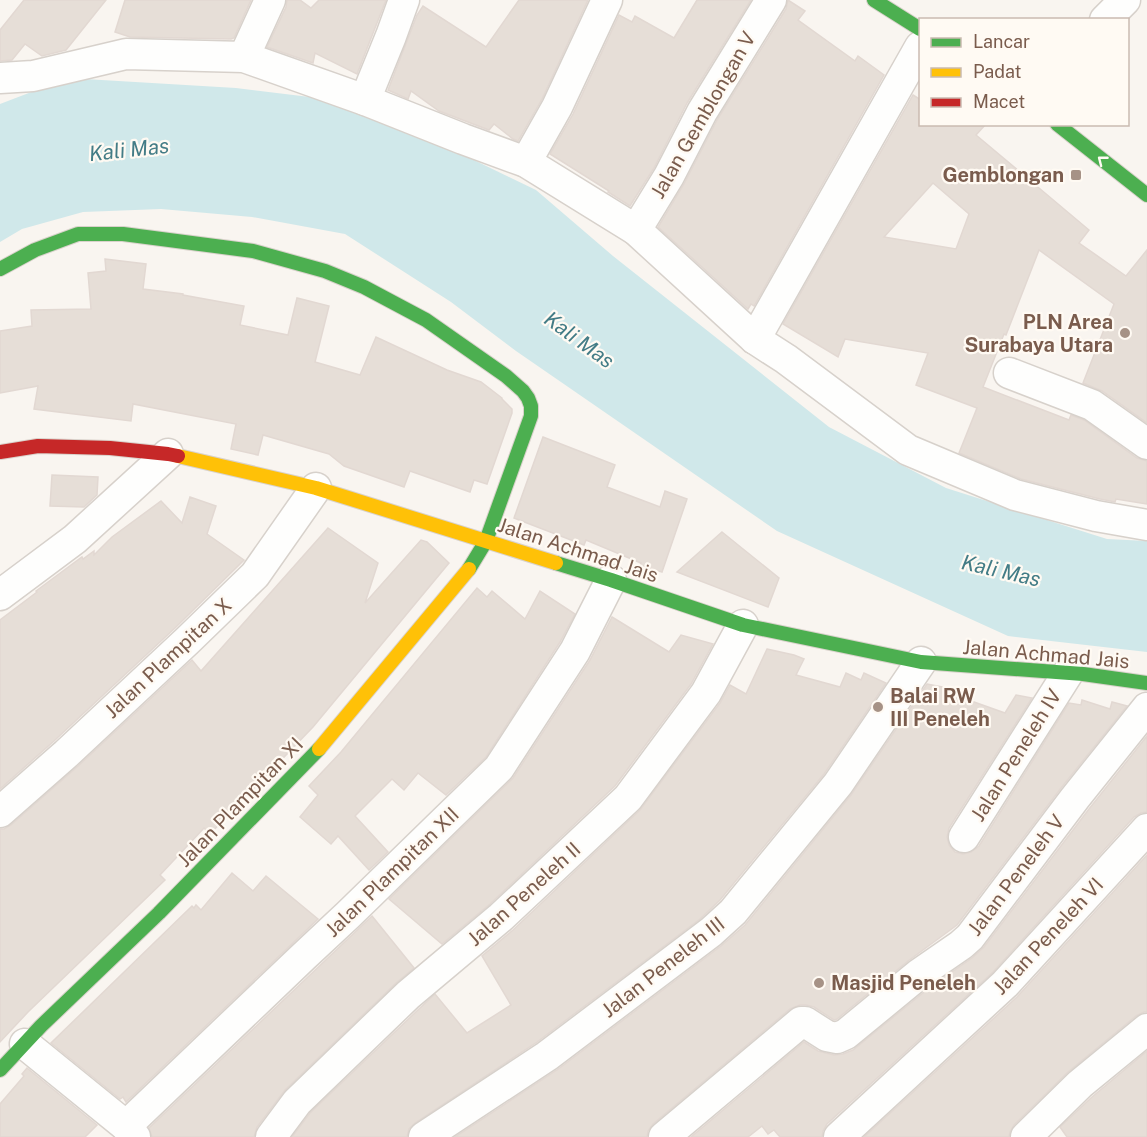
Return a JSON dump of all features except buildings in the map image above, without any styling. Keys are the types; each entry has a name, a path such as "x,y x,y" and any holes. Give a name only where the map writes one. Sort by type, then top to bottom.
{"street":[{"path":"244,57 270,0"},
{"path":"365,100 392,36 404,0"},
{"path":"526,162 557,107 607,0"},
{"name":"Jalan Gemblongan V","path":"636,230 669,176 702,112 771,0"},
{"path":"874,0 919,27"},
{"path":"1107,18 1125,0"},
{"path":"755,339 919,50"},
{"path":"0,78 33,76 126,54 244,57 365,100 526,162 636,230 755,339 786,359 908,450 1016,495 1096,516 1147,525"},
{"path":"1060,126 1147,195"},
{"name":"Jalan Plampitan XI","path":"0,269 35,250 78,234 123,234 253,251 325,271 364,287 426,320 506,376 523,391 531,406 531,416 486,541 470,567 327,740 159,913 41,1026 0,1070"},
{"path":"1009,373 1092,405 1147,444"},
{"name":"Jalan Achmad Jais","path":"0,452 38,446 110,448 168,454 316,488 611,580 743,625 921,662 1083,674 1147,683"},
{"path":"0,595 75,539 168,454"},
{"name":"Jalan Plampitan X","path":"0,812 66,754 255,575 316,488"},
{"name":"Jalan Plampitan XII","path":"130,1132 294,965 499,768 575,651 611,580"},
{"name":"Jalan Peneleh II","path":"271,1137 297,1102 399,1003 501,917 628,798 706,693 743,625"},
{"name":"Jalan Peneleh III","path":"424,1137 547,1056 711,932 733,912 838,784 921,662"},
{"name":"Jalan Peneleh IV","path":"964,837 1068,673"},
{"name":"Jalan Peneleh V","path":"664,1137 801,1022 837,1038 846,1034 919,974 961,945 970,937 1075,798 1147,708"},
{"name":"Jalan Peneleh VI","path":"839,1137 1005,984 1147,829"},
{"path":"1026,1137 1080,1084 1147,1029"},
{"path":"26,1044 130,1132"}],"water":[{"name":"Kali Mas","path":"68,78 236,88 318,98 449,148 536,190 613,256 829,427 946,488 1107,539 1147,541 1147,652 1008,636 777,531 516,351 451,302 345,234 252,217 161,209 83,212 22,229 0,242 0,104"}],"traffic: fast":[{"path":"874,0 919,28"},
{"path":"1060,126 1147,195"},
{"path":"0,269 35,250 78,234 123,234 253,251 325,271 364,287 426,320 506,376 523,391 531,406 531,416 486,541 469,569"},
{"path":"556,563 743,625 921,662 1083,674 1147,683"},
{"path":"0,1070 41,1026 159,913 319,749"}],"traffic: slow":[{"path":"178,456 316,488 556,563"},
{"path":"319,749 469,569"}],"traffic: jam":[{"path":"0,452 38,446 110,448 178,456"}],"place":[{"name":"Gemblongan","path":"1076,175"},
{"name":"PLN Area Surabaya Utara","path":"1125,333"},
{"name":"Balai RW III Peneleh","path":"878,707"},
{"name":"Masjid Peneleh","path":"819,983"}]}
